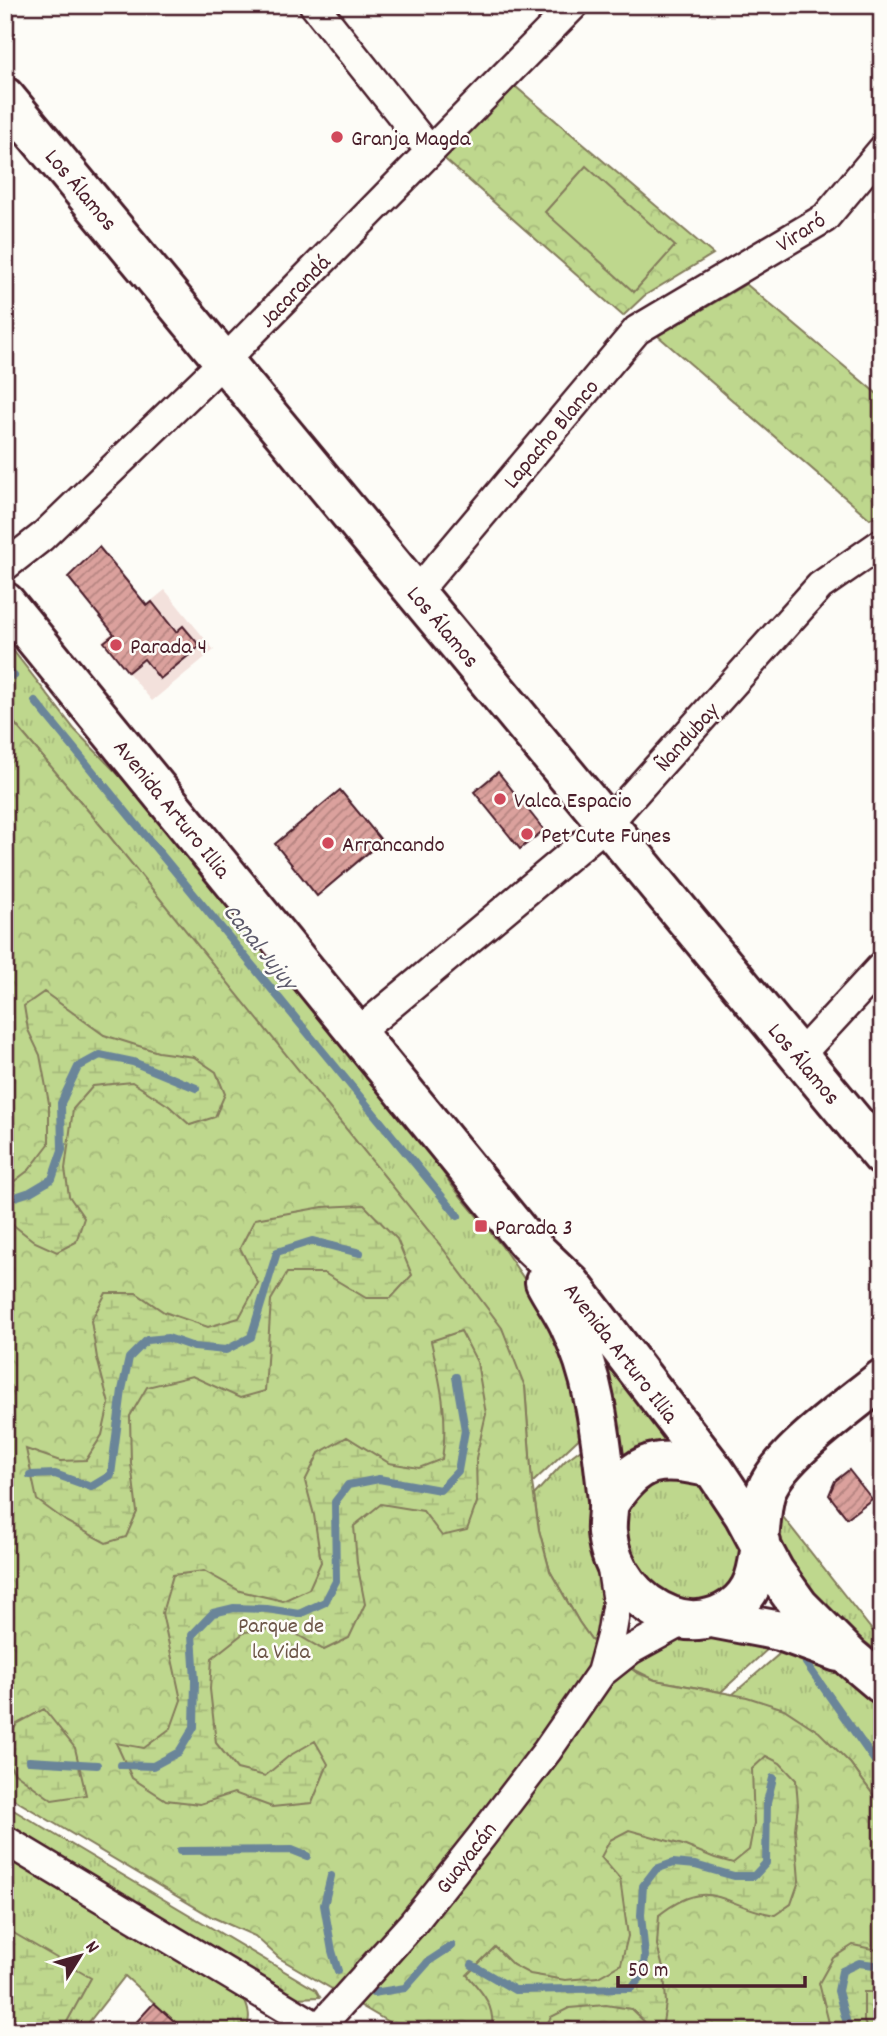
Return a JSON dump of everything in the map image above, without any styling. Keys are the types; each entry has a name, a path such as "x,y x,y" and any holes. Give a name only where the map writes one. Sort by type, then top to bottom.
{"main road":[{"name":"Los Álamos","path":"5,97 882,1156"},
{"name":"Avenida Arturo Illia","path":"5,602 527,1242 571,1284 713,1469"},
{"name":"Avenida Arturo Illia","path":"527,1242 569,1325 585,1364 596,1410 608,1505"},
{"path":"697,1620 730,1610 743,1599 753,1584 758,1567 766,1491 775,1475 792,1455 882,1379"},
{"path":"792,1455 752,1470 737,1472 667,1460 647,1464 630,1476 608,1505 610,1552 632,1590 647,1603 697,1620 780,1631 850,1657"},
{"path":"713,1469 793,1598 850,1657 882,1684"}],"street":[{"path":"314,5 430,150"},
{"name":"Jacarandá","path":"5,566 42,537 224,361 574,5"},
{"name":"Viraró","path":"700,292 825,218 882,150"},
{"name":"Lapacho Blanco","path":"416,593 637,330 700,292"},
{"name":"Ñandubay","path":"357,1033 607,824 820,586 882,543"},
{"path":"799,1056 882,966"},
{"name":"Guayacán","path":"601,1673 617,1602 610,1552"},
{"name":"Guayacán","path":"319,2030 413,1923 482,1836 547,1751 601,1673 630,1650 697,1620"},
{"path":"5,1840 319,2030"}],"shaded area":[{"path":"165,590 214,650 152,701 102,641"}],"green space":[{"path":"509,81 713,254 644,296 623,316 439,154"},
{"path":"586,166 675,246 634,292 545,212"},
{"path":"746,284 882,398 882,512 870,519 658,336"},
{"path":"5,640 75,730 138,795 387,1092 453,1187 501,1245 538,1299 559,1333 590,1428 532,1483 525,1387 106,832 5,712"},
{"name":"Parque de la Vida","path":"5,712 106,832 441,1246 502,1328 525,1387 532,1483 539,1530 550,1571 591,1639 636,1672 655,1680 747,1697 784,1709 819,1732 850,1763 882,1807 882,2031 404,2031 279,1958 255,1936 212,1917 5,1794"},
{"path":"44,992 104,1035 158,1052 194,1057 216,1072 225,1094 215,1117 190,1125 169,1106 132,1082 93,1086 73,1109 65,1169 69,1196 84,1218 76,1242 57,1252 35,1242 12,1224 12,1183 29,1170 49,1144 49,1103 40,1055 28,1030 24,1006"},
{"path":"364,1205 397,1239 412,1275 391,1298 366,1298 324,1273 287,1273 271,1300 265,1391 240,1398 192,1376 147,1387 130,1416 131,1463 137,1512 126,1537 106,1543 67,1522 37,1500 26,1449 60,1461 86,1460 102,1435 109,1404 91,1321 106,1293 136,1293 164,1312 208,1327 239,1318 258,1283 240,1248 255,1219 323,1207"},
{"path":"576,1310 677,1441 617,1463"},
{"path":"461,1331 477,1362 486,1414 476,1458 477,1502 467,1530 442,1536 423,1511 381,1504 354,1526 357,1563 365,1604 349,1638 324,1650 284,1627 245,1632 212,1658 210,1689 216,1743 237,1769 265,1776 289,1756 315,1741 328,1764 312,1803 272,1807 234,1793 200,1804 166,1800 132,1778 116,1743 144,1748 171,1728 181,1700 162,1613 173,1575 204,1571 240,1591 283,1601 309,1589 321,1562 314,1515 305,1481 319,1453 347,1437 389,1463 419,1468 442,1459 444,1414 431,1341"},
{"path":"593,1440 607,1593 599,1645 579,1622 550,1571 539,1530 534,1495 565,1461"},
{"path":"657,1477 690,1480 706,1488 741,1540 742,1559 731,1589 708,1602 675,1600 658,1591 634,1565 621,1531 628,1496"},
{"path":"776,1508 882,1643 882,1655 828,1610 798,1575 787,1555"},
{"path":"732,1636 769,1648 721,1692 655,1680 627,1666 677,1640"},
{"path":"784,1644 826,1659 882,1705 882,1807 850,1763 733,1694 778,1655"},
{"path":"44,1709 75,1748 86,1795 52,1800 15,1773 5,1758 5,1743 17,1724"},
{"path":"766,1756 780,1763 796,1780 798,1805 795,1829 799,1881 791,1904 775,1915 705,1895 677,1903 659,1915 657,1945 664,1972 666,2003 663,2023 651,2028 631,2009 606,2005 569,2008 551,2017 543,2031 492,2031 490,2007 467,1975 495,1947 513,1965 530,1974 565,1980 598,1977 621,1964 628,1936 620,1879 601,1857 610,1840 629,1830 733,1863 749,1850 754,1824 752,1769"},
{"path":"5,1805 316,1990 320,1997 295,1998 5,1831"},
{"path":"5,1853 244,1999 249,2014 246,2031 185,2031 125,1976 82,2031 5,2031"},
{"path":"5,1928 91,1978 62,2031 5,2031"},
{"path":"853,1945 882,1951 882,1992 864,1992 864,2021 868,2031 831,2031 819,1983 833,1958"}],"building":[{"path":"99,547 147,606 152,602 176,632 183,626 200,646 160,679 144,659 128,672 104,642 114,634 68,577"},
{"path":"498,772 544,830 520,849 474,792"},
{"name":"Arrancando","path":"340,790 382,841 317,896 275,844"},
{"path":"849,1470 872,1499 847,1518 829,1495 835,1481"},
{"path":"154,2003 185,2031 128,2031"}],"waterway":[{"name":"Canal Jujuy","path":"5,665 14,676"},
{"name":"Canal Jujuy","path":"35,701 458,1216"},
{"path":"9,1199 30,1192 52,1179 62,1150 61,1103 78,1067 100,1055 133,1062 196,1088"},
{"path":"30,1475 55,1474 91,1487 111,1475 129,1358 147,1340 168,1338 194,1347 226,1350 251,1337 277,1252 312,1241 360,1253"},
{"path":"121,1765 153,1766 179,1752 194,1727 192,1635 213,1613 234,1608 299,1614 325,1602 336,1581 335,1502 348,1485 379,1479 440,1490 458,1471 465,1430 456,1377"},
{"name":"Canal Jujuy","path":"806,1663 882,1771"},
{"path":"29,1761 97,1765"},
{"path":"472,1965 515,1990 631,1988 643,1975 643,1886 656,1869 673,1863 695,1865 734,1876 754,1876 766,1863 767,1802 773,1778"},
{"path":"180,1851 292,1850 307,1856"},
{"path":"331,1876 324,1905 338,1971"},
{"path":"373,1993 405,1988 429,1961 452,1946"},
{"path":"849,2031 838,1991 842,1971 859,1963 882,1966"}],"place":[{"name":"Granja Magda","path":"337,137"},
{"name":"Parada 4","path":"116,645"},
{"name":"Valca Espacio","path":"500,799"},
{"name":"Pet Cute Funes","path":"527,834"},
{"name":"Arrancando","path":"328,843"},
{"name":"Parada 3","path":"481,1226"}]}
